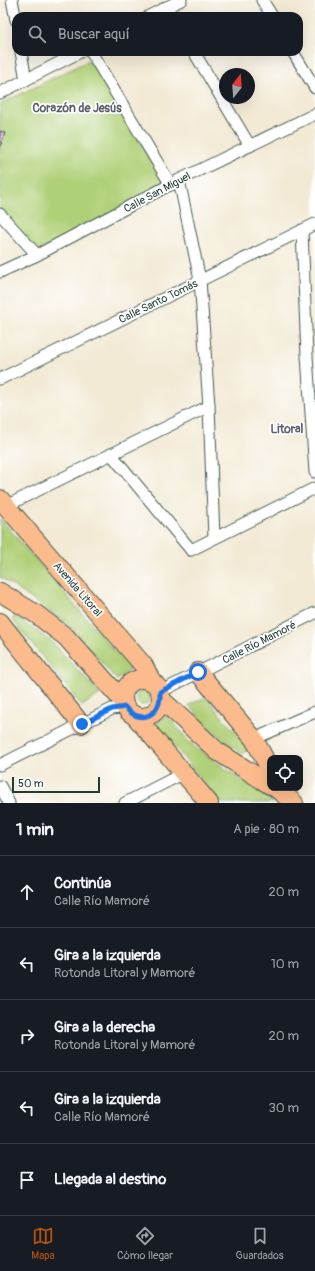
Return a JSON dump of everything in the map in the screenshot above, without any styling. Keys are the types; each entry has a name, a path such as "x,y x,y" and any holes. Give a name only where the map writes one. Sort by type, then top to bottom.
{"main road":[{"name":"Avenida Litoral","path":"3,502 144,666 158,691 217,751 267,783"},
{"path":"0,592 36,614 66,637 209,803"},
{"path":"3,631 82,724"},
{"path":"198,672 254,739 267,763"},
{"path":"140,679 158,691 157,710 152,714 140,717 127,708 123,695 129,684 140,679"}],"street":[{"path":"12,0 14,12"},
{"path":"169,12 181,0"},
{"path":"262,0 270,12"},
{"path":"22,56 26,80"},
{"path":"0,93 72,56"},
{"path":"94,56 175,182 200,280 209,406 214,538"},
{"path":"196,56 250,146"},
{"path":"295,56 315,88"},
{"name":"Calle San Miguel","path":"0,272 37,255 175,182 315,114"},
{"path":"0,214 37,255"},
{"name":"Calle Santo Tomás","path":"0,378 315,224"},
{"path":"302,230 311,354 315,472"},
{"path":"3,502 111,454 209,406"},
{"path":"111,454 191,550 315,488"},
{"name":"Calle Río Mamoré","path":"158,691 315,613"},
{"path":"0,765 112,709 127,708"},
{"path":"254,739 315,712"},
{"path":"125,803 184,773"},
{"path":"0,786 9,803"}],"green space":[{"path":"92,59 165,185 37,252 0,210 0,104"},
{"path":"0,518 130,669 117,680 69,625 0,577"},
{"path":"15,616 52,642 100,694 82,706 12,619"},
{"path":"140,691 146,691 150,695 150,701 146,705 140,705 136,701 136,695"},
{"path":"206,697 249,749 242,754 208,727 189,705"},
{"path":"167,715 193,746 275,803 221,803 156,724"}],"building":[{"path":"0,131 5,133 0,148"}],"district":[{"name":"Corazón de Jesús","path":"77,108"},
{"name":"Litoral","path":"287,429"}],"route":[{"path":"82,724 112,709 125,707 129,712 140,717 152,714 157,710 160,704 160,692 198,672"}]}
